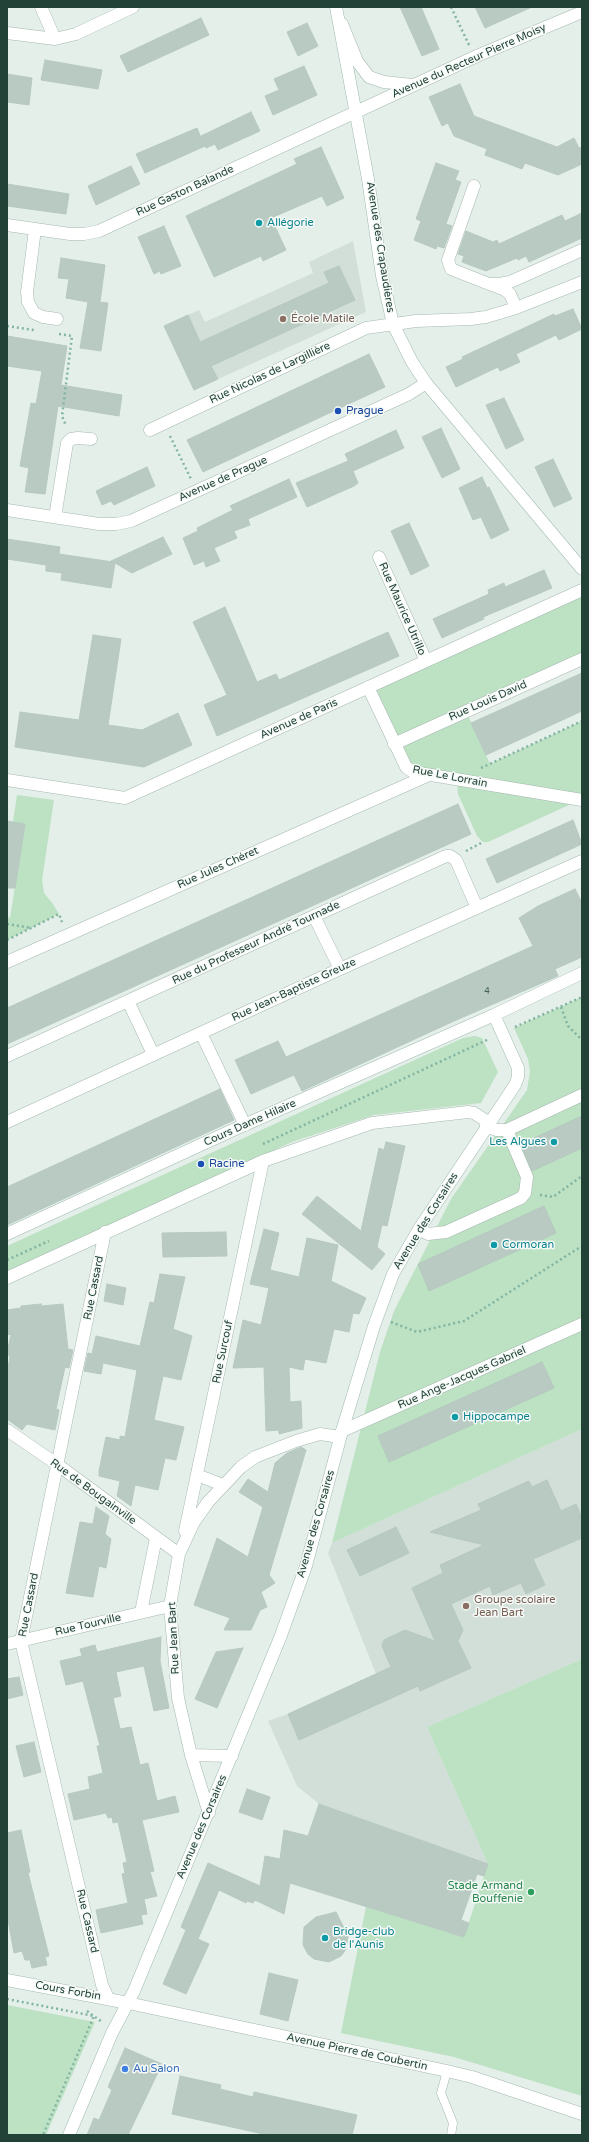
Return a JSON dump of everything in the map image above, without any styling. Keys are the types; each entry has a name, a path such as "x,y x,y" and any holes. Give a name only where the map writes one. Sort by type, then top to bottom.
{"street":[{"path":"41,7 55,38"},
{"path":"7,33 55,38 76,34 133,7"},
{"path":"336,9 357,61 369,76 384,82 413,86"},
{"name":"Avenue des Crapaudières","path":"336,9 368,179 382,276 393,324 412,362 426,382 582,568"},
{"name":"Avenue du Recteur Pierre Moisy","path":"356,112 475,57 582,12"},
{"name":"Rue Gaston Balande","path":"7,225 70,234 84,234 99,231 356,112"},
{"path":"474,186 448,260 451,269 505,290 510,294 516,308"},
{"path":"35,229 27,292 28,302 34,313 43,317 57,319"},
{"path":"489,284 510,282 582,250"},
{"name":"Rue Nicolas de Largillière","path":"150,430 366,328 416,321 471,319 516,308 582,282"},
{"name":"Avenue de Prague","path":"7,510 99,524 116,524 131,521 409,394 426,382"},
{"path":"55,517 64,452 67,443 71,439 91,439"},
{"name":"Rue Maurice Utrillo","path":"379,557 426,661"},
{"name":"Avenue de Paris","path":"7,780 125,798 582,590"},
{"name":"Rue Louis David","path":"394,744 582,659"},
{"name":"Rue Le Lorrain","path":"368,687 406,767 414,772 582,800"},
{"name":"Rue Jules Chéret","path":"7,962 429,775"},
{"name":"Rue du Professeur André Tournade","path":"7,1056 314,916 450,856 456,860 477,908"},
{"name":"Rue Jean-Baptiste Greuze","path":"7,1122 340,969 582,861"},
{"path":"314,916 340,969"},
{"path":"494,1015 582,973"},
{"path":"128,1001 153,1054"},
{"name":"Avenue des Corsaires","path":"69,2135 112,2033 128,2003 209,1813 280,1638 306,1566 341,1434 377,1318 393,1274 419,1229 487,1124 515,1085 518,1077 518,1068 494,1015"},
{"name":"Cours Dame Hilaire","path":"7,1234 245,1125 494,1015"},
{"path":"201,1033 245,1125"},
{"path":"7,1278 263,1161 383,1120 468,1112 474,1113 496,1130 508,1130 582,1095"},
{"path":"419,1229 428,1234 446,1232 521,1198 525,1193 527,1177 508,1130"},
{"name":"Rue Surcouf","path":"183,1542 263,1161"},
{"name":"Rue Cassard","path":"105,1232 21,1641 102,1985 108,1998"},
{"name":"Rue Ange-Jacques Gabriel","path":"341,1434 582,1324"},
{"name":"Rue de Bougainville","path":"7,1430 58,1465 178,1554"},
{"name":"Rue Jean Bart","path":"209,1813 190,1755 178,1698 170,1606 178,1554 183,1542 204,1507 241,1467 277,1447 320,1434 341,1434"},
{"path":"197,1475 223,1485"},
{"path":"141,1612 156,1538"},
{"name":"Rue Tourville","path":"7,1644 170,1606"},
{"path":"190,1755 232,1756"},
{"name":"Cours Forbin","path":"7,1980 128,2003"},
{"name":"Avenue Pierre de Coubertin","path":"128,2003 472,2077 582,2114"}],"lane":[{"path":"447,2071 442,2093 453,2123 450,2135"}],"path":[{"path":"451,7 475,57"},
{"path":"7,326 41,331"},
{"path":"56,334 72,336 62,416 71,439"},
{"path":"164,423 197,491"},
{"path":"457,779 582,721"},
{"path":"7,924 32,928"},
{"path":"257,1146 582,997"},
{"path":"561,1006 568,1026 582,1040"},
{"path":"525,1193 553,1197 582,1176"},
{"path":"7,1260 50,1240"},
{"path":"377,1318 417,1332 464,1321 582,1246"},
{"path":"7,1999 94,2016"},
{"path":"84,2009 102,2022"},
{"path":"43,2135 94,2016"}],"shaded area":[{"name":"École Matile","path":"353,241 366,312 194,390 164,326 199,310 205,322 313,273 309,262"},
{"name":"Groupe scolaire Jean Bart","path":"582,1429 582,1659 427,1727 488,1864 319,1804 297,1786 268,1721 288,1714 376,1674 328,1553 332,1543"}],"green space":[{"path":"582,590 582,659 466,711 490,764 582,721 582,799 488,842 483,842 477,836 458,794 457,779 413,772 368,687"},
{"path":"17,795 54,800 42,880 44,893 59,914 7,940 7,917 10,918 25,824 13,822"},
{"path":"582,997 582,1429 332,1543 380,1352 394,1311 451,1199 527,1090 530,1071 528,1059 514,1028"},
{"path":"475,1036 482,1038 498,1072 481,1103 374,1115 292,1142 7,1271 7,1246 463,1038"},
{"name":"Stade Armand Bouffenie","path":"582,1659 582,2096 454,2057 341,2033 366,1907 464,1937 488,1864 427,1727"},
{"path":"7,2005 95,2022 46,2135 7,2135"}],"building":[{"path":"400,7 421,7 439,49 422,56"},
{"path":"475,7 532,7 485,28"},
{"path":"201,18 209,35 128,72 120,56"},
{"path":"307,23 318,46 298,56 287,32"},
{"path":"45,60 102,70 98,89 41,80"},
{"path":"304,66 317,95 273,115 265,96 279,90 274,79"},
{"path":"7,74 32,78 29,105 7,102"},
{"path":"460,84 474,116 557,147 574,138 579,148 582,147 582,164 558,175 525,163 522,169 485,155 487,149 454,136 448,123 442,126 429,97"},
{"path":"251,112 260,131 218,150 215,144 206,148 205,146 145,173 136,154 197,128 201,138 201,136"},
{"path":"321,147 344,198 327,206 322,196 271,218 286,250 263,261 261,256 214,277 186,216 297,164 294,159"},
{"path":"436,163 459,171 455,180 461,182 446,224 452,226 444,248 437,246 436,249 414,240 421,221 416,219"},
{"path":"131,166 140,184 96,205 88,186"},
{"path":"7,184 69,194 66,214 7,206"},
{"path":"582,213 582,238 529,262 526,256 518,260 517,258 486,271 462,262 464,256 458,254 466,231 493,242 497,240 499,244 562,215 565,221"},
{"path":"164,226 181,266 161,274 160,271 154,274 138,237"},
{"path":"61,258 105,265 100,302 108,303 101,351 80,348 88,302 66,298 69,279 58,278"},
{"path":"339,266 355,300 211,366 218,379 194,390 164,326 188,315 200,342 329,283 324,272"},
{"path":"573,309 582,329 559,340 556,335 516,354 520,362 500,371 498,367 456,387 446,367 463,359 462,357 554,314 555,316"},
{"path":"7,336 67,346 61,385 122,395 119,416 58,406 45,494 25,492 29,468 20,466 31,403 36,404 42,371 7,366"},
{"path":"369,354 385,387 203,472 187,440"},
{"path":"504,398 524,440 506,449 486,405"},
{"path":"441,428 460,469 442,478 422,437"},
{"path":"396,430 404,448 353,471 358,483 307,507 296,483 348,461 351,466 345,454"},
{"path":"553,459 572,499 554,507 535,467"},
{"path":"147,467 155,486 114,505 111,501 102,505 96,491"},
{"path":"482,477 487,488 489,487 509,530 491,539 481,517 473,520 459,488"},
{"path":"289,479 297,497 248,519 250,525 234,531 237,538 214,548 220,561 206,567 204,561 194,565 183,538 198,531 197,528 233,510 230,506"},
{"path":"409,523 429,566 411,575 391,531"},
{"path":"163,537 172,554 132,573 115,563 111,588 61,580 62,573 46,571 46,565 7,559 7,539 60,547 59,554 113,562 111,561"},
{"path":"544,570 552,588 483,617 484,619 442,638 433,619 489,594 488,590 504,583 505,587"},
{"path":"225,607 257,682 276,674 279,680 388,632 399,656 217,736 204,705 227,695 193,622"},
{"path":"93,635 121,639 108,725 142,730 178,713 192,745 144,767 15,747 20,712 79,720"},
{"path":"582,673 582,711 486,755 471,723"},
{"path":"458,804 471,834 7,1044 7,1008"},
{"path":"573,820 582,844 497,883 486,859"},
{"path":"7,821 25,824 15,888 7,888"},
{"path":"575,889 582,903 582,957 555,969 558,976 454,1021 302,1091 294,1075 251,1094 235,1060 278,1041 286,1057 533,946 519,918 538,906"},
{"path":"220,1089 234,1120 7,1225 7,1187"},
{"name":"Les Algues","path":"582,1116 582,1148 532,1171 521,1144"},
{"path":"386,1142 405,1146 387,1226 382,1225 377,1247 385,1254 372,1270 302,1214 317,1196 361,1231 379,1148 384,1150"},
{"name":"Cormoran","path":"544,1206 556,1233 429,1291 418,1264"},
{"path":"264,1229 279,1233 270,1270 299,1277 307,1238 338,1245 331,1281 366,1298 359,1314 353,1313 349,1332 334,1329 326,1363 305,1359 303,1370 289,1367 290,1402 301,1401 302,1428 279,1434 279,1430 266,1431 264,1367 233,1368 243,1320 261,1325 269,1288 250,1284"},
{"path":"226,1232 227,1256 163,1257 162,1233"},
{"path":"160,1274 185,1277 173,1329 192,1336 181,1380 163,1376 154,1420 184,1427 176,1460 165,1458 158,1490 135,1485 131,1506 117,1496 120,1481 99,1476 99,1471 106,1437 120,1440 120,1436 125,1437 137,1370 103,1363 101,1374 84,1371 88,1353 92,1354 96,1336 140,1346 150,1302 154,1303"},
{"path":"107,1284 126,1288 123,1305 104,1301"},
{"path":"41,1304 42,1306 63,1304 68,1349 73,1350 69,1368 65,1367 56,1409 59,1410 55,1430 27,1424 22,1430 7,1419 7,1373 10,1357 7,1353 11,1334 7,1335 7,1310 21,1308 21,1306"},
{"name":"Hippocampe","path":"542,1362 554,1388 389,1462 378,1436"},
{"path":"301,1447 306,1450 269,1575 275,1583 261,1592 267,1607 260,1610 251,1630 224,1630 230,1618 194,1605 217,1538 248,1557 263,1507 239,1492 248,1479 268,1492 275,1463 287,1453"},
{"path":"547,1480 561,1511 576,1504 582,1518 582,1538 533,1559 545,1585 526,1594 521,1583 493,1595 490,1586 451,1604 463,1630 458,1641 471,1668 420,1691 418,1686 299,1740 288,1714 391,1667 382,1646 384,1640 405,1630 435,1641 412,1588 443,1573 440,1565 484,1545 430,1532 481,1510 478,1504 529,1481 532,1487"},
{"path":"96,1507 109,1516 105,1534 111,1539 106,1568 99,1566 93,1597 66,1593 80,1522 93,1524"},
{"path":"396,1527 409,1553 360,1576 347,1550"},
{"path":"161,1637 160,1661 169,1708 154,1711 144,1666 116,1672 121,1696 113,1698 120,1729 131,1727 140,1765 148,1763 157,1801 175,1796 179,1812 142,1820 154,1871 150,1872 157,1896 144,1899 147,1914 141,1915 143,1924 101,1933 96,1910 128,1903 122,1874 125,1873 123,1863 127,1862 118,1822 113,1823 112,1817 108,1818 106,1813 74,1820 68,1794 90,1789 88,1777 103,1773 97,1746 100,1746 83,1681 66,1685 60,1661 82,1656 80,1649 95,1645 97,1652"},
{"path":"243,1648 217,1708 195,1699 216,1652"},
{"path":"19,1677 23,1695 7,1699 7,1679"},
{"path":"34,1742 41,1772 24,1777 16,1746"},
{"path":"247,1789 270,1797 262,1820 239,1812"},
{"path":"319,1804 488,1864 484,1876 477,1874 461,1920 469,1923 464,1937 290,1883 284,1914 255,1900 253,1903 247,1901 246,1903 219,1890 198,1939 209,1944 186,1994 163,1984 186,1930 181,1927 208,1863 260,1886 265,1856 280,1859 284,1830 308,1836"},
{"path":"21,1830 30,1872 28,1873 49,1956 45,1957 47,1965 32,1968 30,1960 25,1960 22,1951 14,1953 7,1914 7,1833"},
{"name":"Bridge-club de l'Aunis","path":"336,1912 348,1936 346,1949 341,1956 329,1962 314,1959 308,1954 303,1945 304,1927 316,1917"},
{"path":"269,1973 298,1980 288,2021 260,2014"},
{"path":"125,2048 162,2064 128,2135 87,2135 94,2118 99,2120 112,2090 108,2087"},
{"path":"180,2076 221,2085 220,2089 253,2097 254,2092 357,2115 352,2135 268,2135 172,2114"}],"place":[{"name":"Allégorie","path":"259,223"},
{"name":"École Matile","path":"283,319"},
{"name":"Prague","path":"338,411"},
{"name":"Les Algues","path":"554,1142"},
{"name":"Racine","path":"201,1164"},
{"name":"Cormoran","path":"494,1245"},
{"name":"Hippocampe","path":"455,1417"},
{"name":"Groupe scolaire Jean Bart","path":"466,1606"},
{"name":"Stade Armand Bouffenie","path":"531,1892"},
{"name":"Bridge-club de l'Aunis","path":"325,1938"},
{"name":"Au Salon","path":"125,2069"}]}
